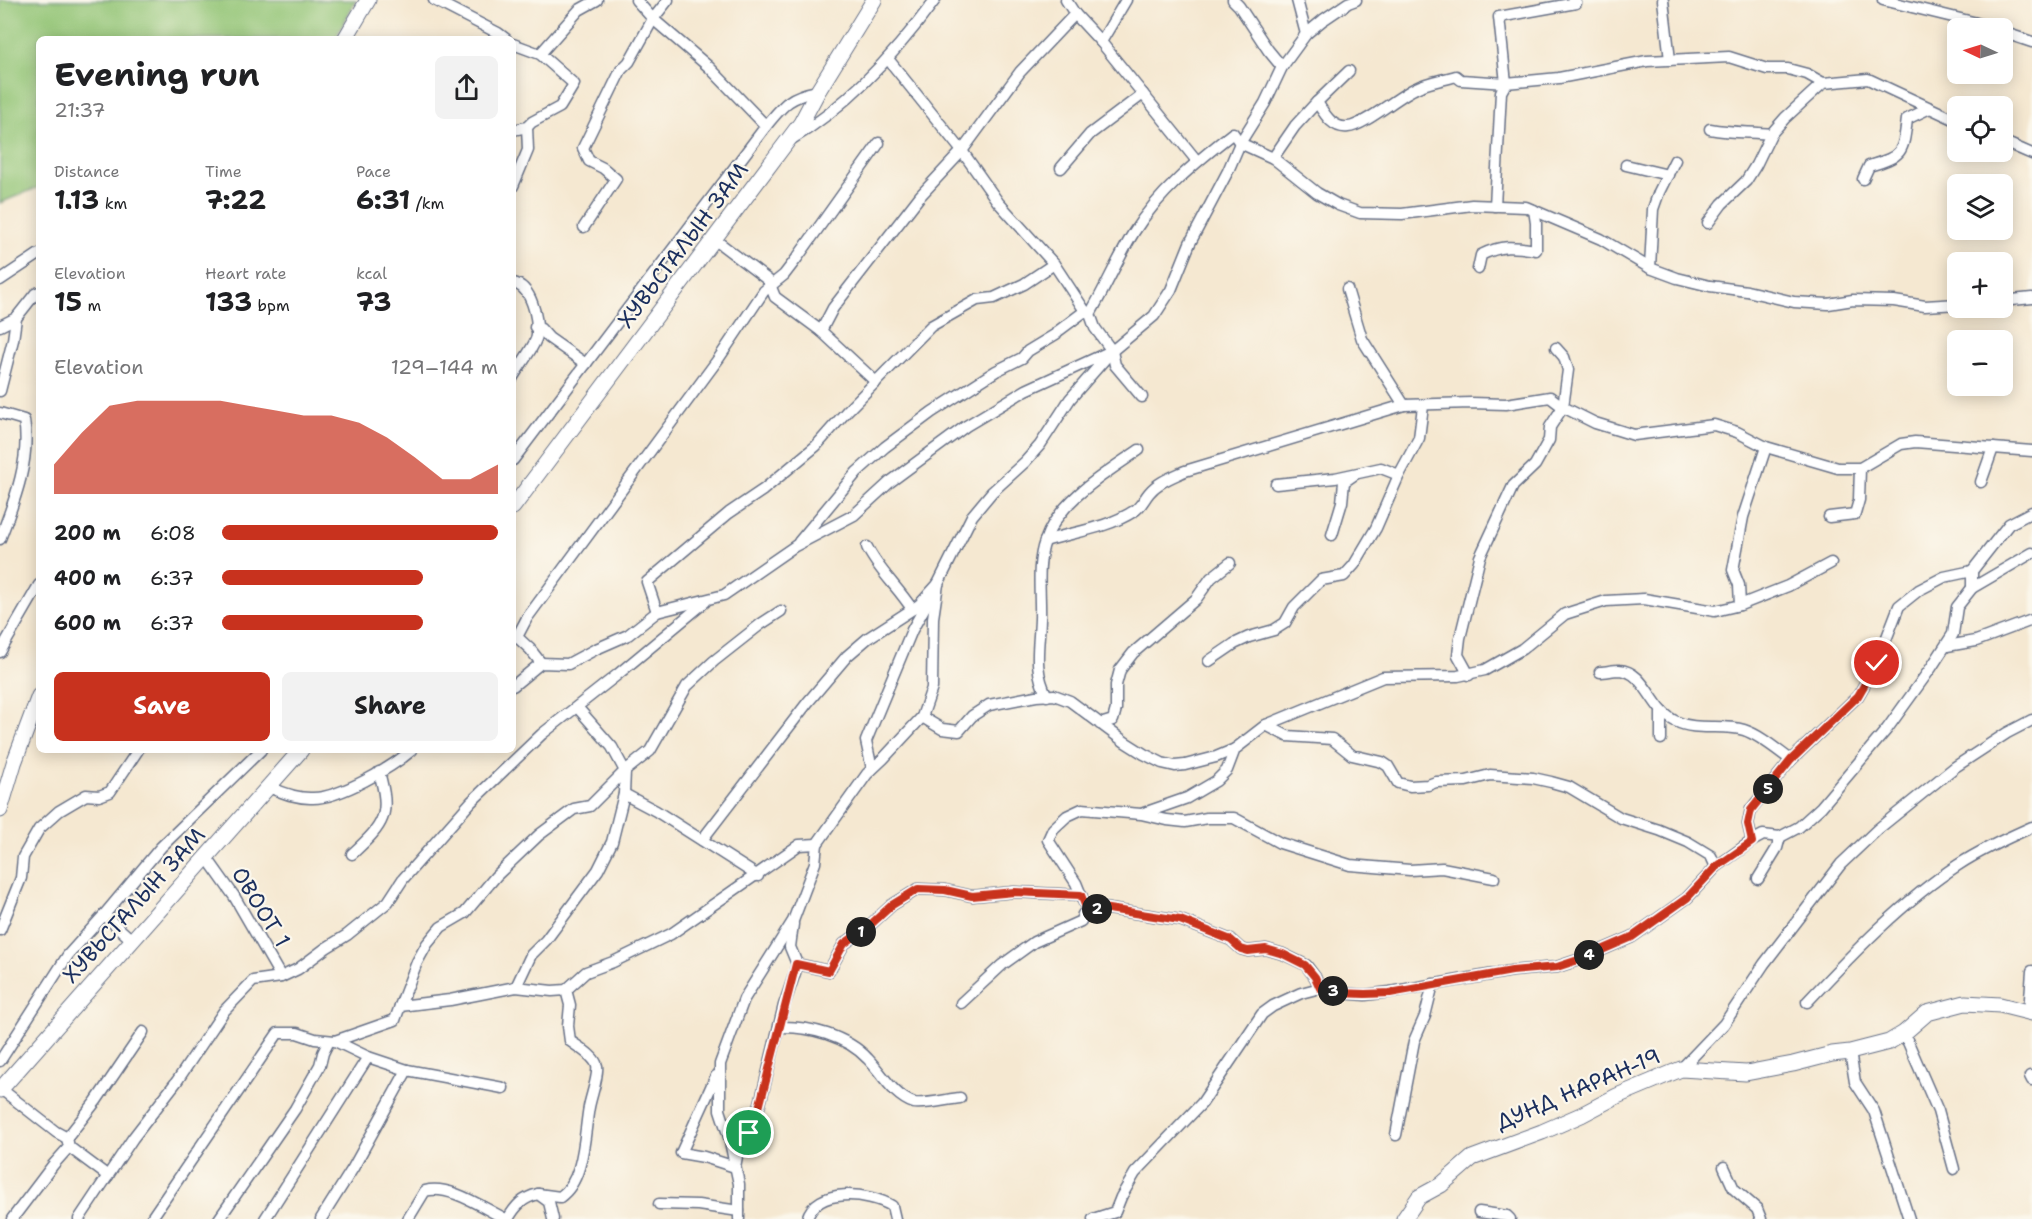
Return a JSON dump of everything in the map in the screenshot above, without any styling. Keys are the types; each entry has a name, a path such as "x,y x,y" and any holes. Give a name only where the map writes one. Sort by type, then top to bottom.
{"main road":[{"path":"347,36 368,0"},
{"name":"ХУВЬСГАЛЫН ЗАМ","path":"516,503 789,140 858,30 874,0"},
{"path":"0,810 14,763 36,704"},
{"name":"ХУВЬСГАЛЫН ЗАМ","path":"0,1089 298,753"},
{"name":"ДУНД НАРАН-19","path":"1404,1219 1419,1197 1441,1185 1472,1158 1552,1128 1617,1096 1681,1069 1746,1073 1850,1052 1889,1042 1904,1033 1927,1013 1965,1003 2000,1005 2030,1012"}],"street":[{"path":"434,0 502,36"},
{"path":"540,54 579,10 597,0"},
{"path":"636,0 653,19 709,67 766,126"},
{"path":"584,227 616,179 603,168 589,161 583,148 621,70 629,62 653,19 668,0"},
{"path":"789,140 810,128 839,106 888,59 935,0"},
{"path":"1066,0 1197,161"},
{"path":"1101,42 1126,0"},
{"path":"1233,0 1282,67"},
{"path":"1297,0 1306,34"},
{"path":"872,769 866,741 912,630 972,516 992,492 1033,453 1071,399 1112,351 1154,316 1171,290 1190,243 1240,143 1265,103 1282,67 1306,34 1348,3 1356,0"},
{"path":"1664,0 1670,60"},
{"path":"1882,0 1956,18"},
{"path":"1495,206 1501,92 1506,83 1500,17 1576,3"},
{"path":"822,331 833,308 920,196 962,151 1020,72 1076,14"},
{"path":"2013,36 2032,42"},
{"path":"516,45 540,54 574,84 560,107 527,127 516,129"},
{"path":"1317,102 1326,117 1333,123 1346,128 1358,124 1395,100 1426,84 1456,76 1461,81 1506,83 1559,78 1647,61 1729,57 1767,69 1788,69 1807,74 1823,83 1868,79 1947,116"},
{"path":"888,59 962,151 998,202 1054,264 1112,351 1115,364 1142,397"},
{"path":"1273,158 1295,126 1349,71"},
{"path":"1708,223 1722,204 1746,181 1771,135 1785,118 1823,83"},
{"path":"516,456 766,126 790,100 800,94 818,92"},
{"path":"1061,168 1090,134 1143,94"},
{"path":"1863,179 1869,166 1893,159 1902,148 1907,119 1930,108"},
{"path":"516,179 528,150 527,127"},
{"path":"1710,129 1771,135"},
{"path":"795,546 857,472 885,447 932,412 1022,357 1088,312 1145,216 1197,161 1233,133 1240,143 1273,158 1317,193 1338,205 1360,213 1402,214 1472,205 1526,207 1601,239 1650,268 1677,278 1710,286 1747,291 1794,302 1828,304 1854,300 1894,301 1925,306 1947,305"},
{"path":"541,663 517,637 527,618 712,367 764,291 784,275 879,144"},
{"path":"2013,146 2032,154"},
{"path":"1650,268 1653,208 1675,160"},
{"path":"1626,165 1668,175"},
{"path":"1478,269 1481,255 1496,248 1516,246 1536,250 1534,210"},
{"path":"714,239 768,280 775,297 822,331 876,382"},
{"path":"0,280 36,256"},
{"path":"657,612 647,582 729,513 763,490 816,446 932,326 977,300 994,298 1024,284 1054,264"},
{"path":"516,284 520,284 528,292 535,314 537,337 516,371"},
{"path":"1347,289 1362,339 1404,405"},
{"path":"0,326 16,318 36,294"},
{"path":"2013,300 2032,298"},
{"path":"0,391 16,318"},
{"path":"535,327 541,329 549,338 586,364"},
{"path":"1469,675 1458,655 1480,557 1513,486 1535,465 1549,440 1550,427 1563,407 1568,370 1564,357 1556,348"},
{"path":"516,684 541,663 568,664 628,635 657,612 724,596 795,546 854,514 890,482 966,426 1026,390 1112,351"},
{"path":"1045,541 1091,529 1127,515 1137,510 1149,492 1157,485 1185,471 1404,405 1515,404 1550,397 1563,407 1595,423 1634,435 1714,425 1737,432 1766,447 1838,468 1860,468 1901,444 1916,442 2032,451"},
{"path":"1209,661 1234,644 1274,630 1285,623 1293,607 1321,580 1344,576 1354,565 1376,528 1399,475 1419,438 1423,406"},
{"path":"0,413 24,420 27,435 20,483 0,539"},
{"path":"1740,605 1739,585 1733,570 1743,517 1766,447"},
{"path":"1981,482 1993,448"},
{"path":"1047,696 1041,683 1037,661 1040,568 1045,541 1071,501 1102,474 1113,470 1139,450"},
{"path":"1276,484 1335,478 1381,468 1399,475"},
{"path":"1829,517 1855,514 1860,468"},
{"path":"1332,535 1342,502 1344,482 1357,473"},
{"path":"1972,588 1972,571 2009,524 2032,512"},
{"path":"867,547 872,558 912,609"},
{"path":"1094,1219 1115,1212 1121,1197 1136,1173 1202,1103 1242,1047 1262,1014 1268,1010 1301,993 1320,988 1339,993 1390,993 1512,971 1557,967 1581,959 1632,937 1687,898 1716,867 1763,835 1780,837 1799,827 1844,783 1912,696 1947,646 1953,634 1957,607 1972,588 2032,553"},
{"path":"1100,724 1113,720 1116,709 1116,685 1120,670 1133,653 1196,599 1211,578 1230,563"},
{"path":"922,717 942,729 959,731 972,716 989,705 1054,695 1070,701 1144,754 1162,763 1175,766 1216,757 1235,749 1266,725 1383,677 1469,675 1485,670 1503,661 1565,614 1606,601 1644,599 1715,611 1740,605 1788,586 1831,563"},
{"path":"1752,842 1748,824 1751,810 1791,760 1858,696 1877,663 1899,606 1919,590 1944,577 1972,571"},
{"path":"702,840 808,702 847,656 867,638 919,605 938,584"},
{"path":"735,1167 704,1157 681,1153 720,1064 744,999 793,921 815,862 817,844 872,769 922,717 932,688 933,618 938,584"},
{"path":"0,652 36,590"},
{"path":"79,1219 224,1011 253,981 281,977 298,969 347,935 388,902 403,879 471,802 542,734 705,602"},
{"path":"219,1219 295,1110 320,1065 322,1053 332,1041 395,1020 417,962 441,927 465,913 496,876 539,836 574,809 590,806 625,771 650,751 687,686 714,661 781,611"},
{"path":"1947,646 1976,641 2032,620"},
{"path":"1600,672 1620,670 1633,674 1644,685 1661,713 1661,739"},
{"path":"516,987 531,955 546,940 598,870 612,842 624,794 625,771 612,747 576,707"},
{"path":"1661,713 1691,728 1745,730 1791,760"},
{"path":"1681,1069 1724,1024 1764,964 1841,864 1878,829 1955,767 2007,733 2032,720"},
{"path":"1266,725 1287,736 1332,740 1352,755 1382,762 1388,766 1398,783 1428,785 1436,782 1466,781 1490,775 1533,778 1569,787 1621,818 1688,842 1711,856 1716,867"},
{"path":"1141,814 1187,798 1216,781 1227,770 1235,749"},
{"path":"0,930 21,878 23,857 39,829 59,811 86,795 99,796 110,792 136,753"},
{"path":"0,1061 68,955 161,847 258,753"},
{"path":"268,787 292,796 319,798 358,785 408,753"},
{"path":"352,854 372,836 385,813 386,796 379,772"},
{"path":"624,794 656,811 758,876"},
{"path":"1094,910 1085,905 1067,868 1048,840 1053,829 1067,816 1083,809 1141,814 1185,822 1207,818 1234,818 1280,843 1362,867 1410,870 1442,868 1494,878"},
{"path":"1807,1002 1893,915 1958,866 2032,827"},
{"path":"1758,879 1777,848 1780,837"},
{"path":"400,1006 450,1000 516,987 552,991 566,990 586,972 672,934 800,846 817,844"},
{"name":"ОВООТ 1","path":"207,858 234,896 281,977"},
{"path":"796,964 829,971 844,944 892,905 918,889 945,890 972,896 1014,892 1081,895"},
{"path":"961,1003 1002,965 1034,942 1081,921 1083,914 1102,908 1180,920 1231,940 1241,949 1248,951 1266,949 1283,954 1305,965 1315,977 1320,988"},
{"path":"104,915 133,941"},
{"path":"735,1167 739,1146 749,1133 760,1104 796,964 790,947 793,921"},
{"path":"2030,1012 2032,971"},
{"path":"1396,1135 1414,1041 1425,1016 1433,984"},
{"path":"408,1219 425,1191 435,1188 447,1190 507,1219 525,1197 538,1194 560,1197 570,1188 582,1156 597,1068 595,1060 570,1041 568,1026 570,1005 566,990"},
{"path":"779,1027 790,1026 810,1030 843,1040 867,1058 894,1089 915,1103 960,1098"},
{"path":"12,1219 53,1165 143,1032"},
{"path":"151,1219 278,1033 297,1033 315,1040 332,1041 368,1057 407,1070 503,1088"},
{"path":"1904,1033 1938,1111 1954,1169"},
{"path":"1850,1052 1855,1082 1874,1111 1910,1219"},
{"path":"265,1219 368,1057"},
{"path":"659,1204 698,1205 739,1215 739,1184 729,1137 720,1110 720,1064"},
{"path":"321,1219 353,1168 407,1070"},
{"path":"0,1089 108,1176"},
{"path":"1724,1167 1734,1189 1757,1209 1761,1219"},
{"path":"538,1194 549,1202 554,1219"},
{"path":"807,1219 812,1207 821,1200 839,1196 865,1196 892,1206 895,1219"},
{"path":"1479,1212 1507,1216 1510,1219"}],"green space":[{"path":"0,0 356,0 337,36 36,36 36,188 0,203"}],"route":[{"path":"749,1133 760,1104 796,964 829,971 844,944 892,905 918,889 945,890 972,896 1014,892 1081,895 1085,905 1094,910 1102,908 1180,920 1231,940 1241,949 1248,951 1266,949 1283,954 1305,965 1315,977 1320,988 1339,993 1390,993 1454,980 1557,967 1632,937 1687,898 1716,867 1752,842 1748,824 1751,810 1791,760 1858,696 1877,663"}]}
